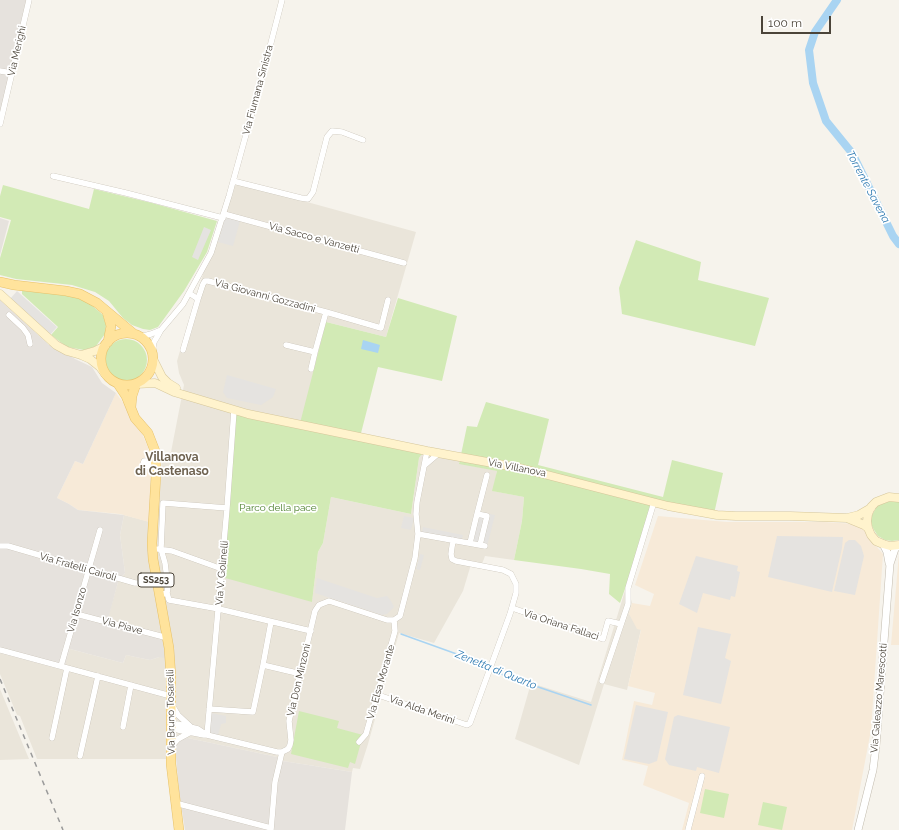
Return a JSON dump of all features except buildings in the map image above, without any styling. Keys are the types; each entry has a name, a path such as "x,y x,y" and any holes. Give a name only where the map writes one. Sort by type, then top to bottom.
{"main road":[{"path":"0,282 14,285 66,290 80,294 97,303 137,336 146,341 153,356 150,371 147,376 136,384 118,384"},
{"path":"0,294 52,342 62,349 81,355 95,363 106,375"},
{"path":"106,375 101,358 111,326 107,312"},
{"path":"81,355 95,351 120,334 137,336"},
{"name":"Via Villanova","path":"153,356 156,368 164,379 168,383 191,396"},
{"name":"SS253","path":"106,375 118,384"},
{"name":"Via Villanova","path":"136,384 155,383 174,392 234,410 427,451 549,474 668,506 717,515 847,518 859,515 872,507 882,498 899,498"},
{"name":"Via Bruno Tosarelli","path":"118,384 126,396 135,418 148,433 155,451 152,463 157,549 156,581 163,594 168,638 171,699 171,747 175,803 179,830"},
{"path":"131,409 132,396 136,384"},
{"path":"872,507 868,514 867,521 871,535 876,541 883,544 890,546 899,545"},
{"name":"Via Villanova","path":"847,518 859,522 868,528"}],"street":[{"name":"Via Merighi","path":"0,124 29,0"},
{"name":"Via Fiumana Sinistra","path":"153,356 154,342 161,330 174,316 189,293 212,253 266,66 282,0"},
{"path":"0,71 12,73"},
{"path":"233,181 301,198 308,198 313,192 327,137 332,131 342,132 363,140"},
{"name":"Via Sacco e Vanzetti","path":"53,176 223,216 404,263"},
{"name":"Via Giovanni Gozzadini","path":"198,299 204,282 208,281 381,328 388,300"},
{"path":"183,350 198,299 189,293"},
{"name":"Via Giovanni Gozzadini","path":"311,369 326,312"},
{"path":"9,315 28,335 30,344"},
{"path":"18,323 24,316"},
{"name":"Via Fiumana Sinistra","path":"137,336 151,334 161,330"},
{"path":"286,345 315,352"},
{"name":"Via V. Golinelli","path":"207,735 219,610 234,410"},
{"name":"Via Elsa Morante","path":"359,742 366,734 378,695 397,618 415,558 418,534 416,514 417,502 427,451"},
{"path":"424,465 439,453"},
{"path":"470,543 487,476"},
{"path":"602,681 628,604 628,588 654,502"},
{"name":"Via Bruno Tosarelli","path":"219,610 169,600 163,594 166,572 157,549 163,503 227,508"},
{"path":"418,534 482,546 487,516 477,514"},
{"name":"Via Isonzo","path":"61,666 100,530"},
{"path":"453,540 451,554 452,559 503,570 511,574 516,584 516,593 512,608"},
{"name":"Via Galeazzo Marescotti","path":"883,544 890,564"},
{"name":"Via Galeazzo Marescotti","path":"858,830 876,746 890,564 895,549 899,545"},
{"name":"Via Fratelli Cairoli","path":"0,546 8,546 135,583 156,581"},
{"path":"157,549 172,551 222,569"},
{"name":"Via Don Minzoni","path":"271,829 275,782 282,752 288,749 290,745 291,740 289,721 315,611 319,605 324,602 334,602 387,620 397,618"},
{"name":"Via Oriana Fallaci","path":"512,608 603,639 608,621 621,624"},
{"name":"Via Alda Merini","path":"378,695 467,725 470,723 512,608"},
{"path":"219,610 311,631"},
{"name":"Via Piave","path":"76,614 168,638"},
{"path":"209,709 253,712 271,622"},
{"path":"0,650 131,685 171,699 178,715 191,730"},
{"path":"263,665 301,674"},
{"path":"52,738 67,668"},
{"path":"80,756 98,676"},
{"path":"123,727 131,685"},
{"path":"171,727 178,730 191,730 204,735 282,752"},
{"path":"171,747 180,737 191,730"},
{"path":"688,830 702,776"},
{"path":"175,803 271,829"}],"shaded area":[{"path":"0,0 28,0 0,127"},
{"path":"231,181 416,232 386,337 326,322 312,602 318,552 323,543 331,497 411,514 419,458 424,451 460,458 459,463 497,471 493,491 524,497 522,521 514,560 485,556 482,564 472,561 463,591 434,643 399,633 360,769 353,768 352,772 283,761 277,757 188,738 175,746 176,759 37,759 20,716 17,715 0,674 0,653 63,670 70,649 123,663 126,655 150,660 159,657 106,624 118,582 125,573 120,535 124,515 158,524 162,454 171,452 184,385 179,373 177,361"},
{"path":"225,217 240,221 233,246 218,242"},
{"path":"0,218 9,221 0,255"},
{"path":"204,227 211,230 198,260 192,257"},
{"path":"17,291 57,327 50,335 10,299"},
{"path":"0,300 49,345 52,345 92,367 102,383 116,393 83,464 75,461 57,498 78,510 124,515 120,535 125,573 118,582 107,623 163,639 165,658 159,657 150,660 126,655 123,663 70,649 64,670 0,653"},
{"path":"227,375 276,389 273,397 261,405 227,398 223,392"},
{"path":"116,393 142,434 148,447 151,470 149,522 120,514 78,510 57,498 75,461 83,464"},
{"path":"490,514 495,515 487,546 482,544"},
{"path":"478,515 486,517 479,544 471,542"},
{"path":"404,516 414,518 411,530 401,528"},
{"path":"658,516 727,522 824,522 855,524 865,528 870,539 883,554 871,730 852,830 682,830 689,803 643,785 648,766 622,760 634,701 652,705 655,693 628,686 641,630 637,629 629,614 632,603 650,606 654,594 635,585"},
{"path":"423,527 463,535 462,539 422,532"},
{"path":"777,536 843,537 832,592 768,577"},
{"path":"849,540 855,540 861,546 864,556 855,595 834,591 845,543"},
{"path":"420,554 424,555 420,570 416,569"},
{"path":"899,554 899,645 891,645"},
{"path":"696,556 738,566 737,571 740,572 735,597 731,596 730,600 703,593 697,613 679,604"},
{"path":"317,578 377,598 387,596 394,607 387,614 382,615 315,593"},
{"path":"627,584 632,603 629,614 641,629 627,690 604,684 579,765 515,739 531,683 591,702"},
{"path":"698,627 731,634 725,658 731,661 721,704 683,695"},
{"path":"0,689 29,759 0,760"},
{"path":"636,705 668,712 657,761 649,764 624,759"},
{"path":"211,713 226,716 226,723 221,724 218,735 209,733"},
{"path":"678,715 730,727 719,773 697,767 696,771 669,765 665,759 674,717"},
{"path":"188,738 277,757 283,761 352,772 345,830 185,830 179,792 175,746 182,739"}],"green space":[{"path":"3,185 89,209 94,189 217,221 207,252 184,291 158,327 150,330 143,329 132,325 123,318 109,301 95,292 72,285 16,279 0,275 0,258 11,220 0,217 0,196"},
{"path":"636,240 701,262 698,280 769,298 755,346 622,314 619,288"},
{"path":"22,291 56,293 76,297 89,303 103,315 106,325 105,334 93,348 84,350 67,347 51,335 58,327 22,294"},
{"name":"Parco della pace","path":"398,298 457,316 442,381 378,367 360,437 424,451 419,458 411,514 331,497 323,543 318,552 312,602 218,576 235,411 299,427 326,322 386,337"},
{"path":"126,339 141,345 147,360 141,375 126,381 111,375 105,360 111,345"},
{"path":"486,402 549,419 538,465 663,497 672,460 723,473 714,514 655,504 620,603 609,594 610,574 514,560 522,521 524,497 492,491 497,471 459,464 467,426 477,427"},
{"path":"888,500 899,501 899,540 885,540 878,536 871,524 871,517 877,506"},
{"path":"299,711 339,721 337,728 363,735 355,764 350,762 348,768 291,754"},
{"path":"705,789 729,794 724,818 700,813"},
{"path":"763,802 787,807 782,830 758,825"}],"water":[{"path":"363,340 380,345 378,353 361,349"}],"waterway":[{"name":"Torrente Savena","path":"837,0 815,32 809,50 813,83 826,121 852,153 893,236 899,244"},
{"name":"Zenetta di Quarto","path":"401,634 490,666"},
{"name":"Zenetta di Quarto","path":"493,667 503,675 591,705"}],"railway":[{"path":"0,679 63,830"}],"district":[{"name":"Villanova di Castenaso","path":"172,464"}]}
